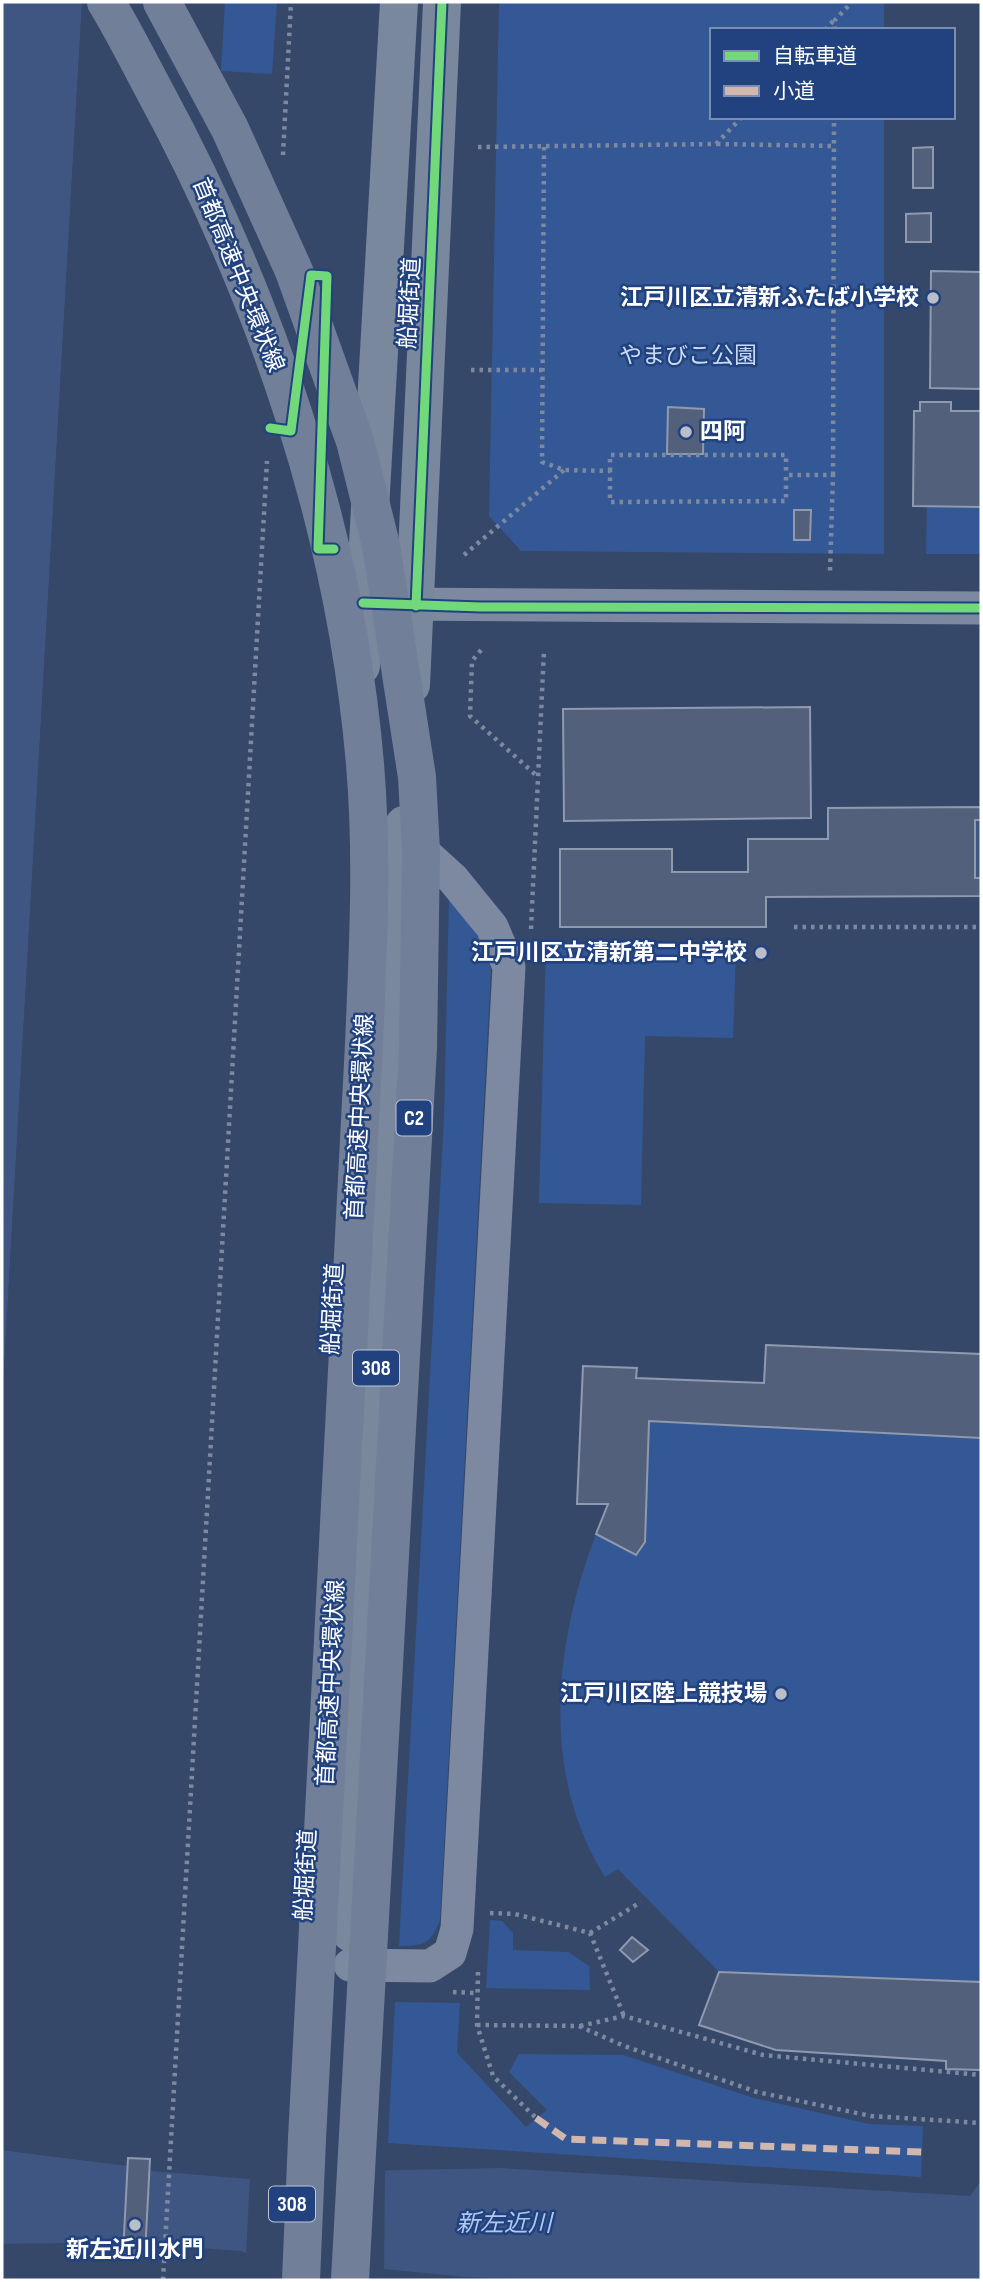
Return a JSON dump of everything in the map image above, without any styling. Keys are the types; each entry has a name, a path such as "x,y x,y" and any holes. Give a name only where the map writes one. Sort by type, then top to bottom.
{"highway":[{"name":"首都高速中央環状線","path":"106,2 191,158 268,341 306,458 333,557 353,659 365,764 371,879 366,1016 301,2280"},
{"name":"C2","path":"162,2 230,129 294,271 355,441 381,545 417,777 421,851 418,1048 350,2280"}],"main road":[{"name":"船堀街道","path":"290,2280 294,2129 355,845 363,603 399,2"},
{"name":"船堀街道","path":"344,2280 358,1716 416,606 442,2"}],"street":[{"path":"363,603 416,606 981,608"},
{"path":"350,1965 430,1966 450,1952 457,1929 509,967 492,927 453,879 404,834"}],"path":[{"path":"282,168 291,2"},
{"path":"827,28 852,2"},
{"path":"835,20 835,28"},
{"path":"716,144 740,119"},
{"path":"830,571 834,119"},
{"path":"478,147 716,144 834,146"},
{"path":"544,147 542,462 564,470 610,471"},
{"path":"471,370 543,370"},
{"path":"163,2280 268,452"},
{"path":"610,455 786,455 786,501 610,502 610,471 610,455"},
{"path":"464,555 564,470"},
{"path":"786,475 832,475"},
{"path":"481,650 472,662 470,716 537,777"},
{"path":"794,927 981,927"},
{"path":"481,1913 515,1914 590,1933 641,1902"},
{"path":"590,1933 624,2016"},
{"path":"476,1993 477,2025 494,2076 536,2119"},
{"path":"477,2025 579,2026 624,2016 763,2055 981,2075"},
{"path":"579,2026 624,2046 757,2092 871,2116 981,2123"}],"green space":[{"path":"225,2 277,2 272,74 221,71"},
{"name":"やまびこ公園","path":"499,2 884,2 884,28 710,28 710,119 884,119 884,554 521,551 489,516"},
{"path":"927,507 981,507 981,554 926,554"},
{"path":"449,896 482,943 491,970 440,1920 426,1942 399,1946 444,1118"},
{"path":"546,945 736,950 733,1038 645,1036 641,1205 539,1203"},
{"name":"江戸川区陸上競技場","path":"649,1421 981,1438 981,1982 719,1972 618,1869 605,1877 584,1837 570,1795 560,1708 563,1664 582,1576 596,1534 645,1505"},
{"path":"490,1920 502,1921 513,1933 513,1950 568,1952 589,1966 590,1990 486,1988"},
{"path":"395,2002 460,2003 457,2053 526,2127 547,2110 509,2072 519,2054 623,2055 754,2098 869,2124 923,2126 921,2177 388,2143"}],"water":[{"path":"2,2 82,2 2,1402"},
{"path":"975,820 981,820 981,878 975,878"},
{"path":"2,2150 128,2166 123,2243 2,2244"},
{"name":"新左近川","path":"500,2168 970,2196 981,2181 981,2280 545,2280 465,2277 253,2256 241,2251 146,2244 150,2171 249,2179 260,2173"}],"pier":[{"path":"82,2 86,2 5,1403 2,1406"},
{"path":"2,2147 98,2159 98,2162 2,2150"},
{"path":"385,2167 384,2272 246,2257 250,2174 260,2169"},
{"path":"91,2243 91,2247 2,2247 2,2244"}],"building":[{"path":"933,147 933,188 913,188 913,148"},
{"path":"931,213 931,242 906,242 906,214"},
{"path":"931,271 981,272 981,389 930,388"},
{"path":"920,402 951,402 951,411 981,411 981,507 913,506 914,411 920,411"},
{"name":"四阿","path":"668,407 704,409 703,454 667,454"},
{"path":"794,510 811,510 810,540 794,540"},
{"path":"810,707 811,818 564,821 563,709"},
{"path":"981,807 981,820 975,820 975,878 981,878 981,896 766,897 766,927 560,927 560,849 672,849 672,872 748,872 748,839 828,839 828,808"},
{"path":"766,1345 981,1354 981,1438 649,1421 645,1542 636,1555 596,1534 608,1504 577,1504 583,1366 637,1368 636,1378 764,1383"},
{"path":"632,1937 648,1950 633,1962 620,1950"},
{"path":"719,1972 981,1982 981,2070 946,2069 946,2061 776,2050 699,2025"},
{"name":"新左近川水門","path":"128,2158 150,2159 145,2255 123,2254"}],"marked path":[{"path":"536,2118 566,2139 922,2152"}],"cycle path":[{"path":"416,606 442,2"},
{"path":"270,428 291,431 311,275 327,276 318,549 334,549"},
{"path":"363,603 481,607 981,608"}],"place":[{"name":"江戸川区立清新ふたば小学校","path":"933,298"},
{"name":"四阿","path":"686,432"},
{"name":"江戸川区立清新第二中学校","path":"761,953"},
{"name":"江戸川区陸上競技場","path":"781,1694"},
{"name":"新左近川水門","path":"135,2225"}]}
